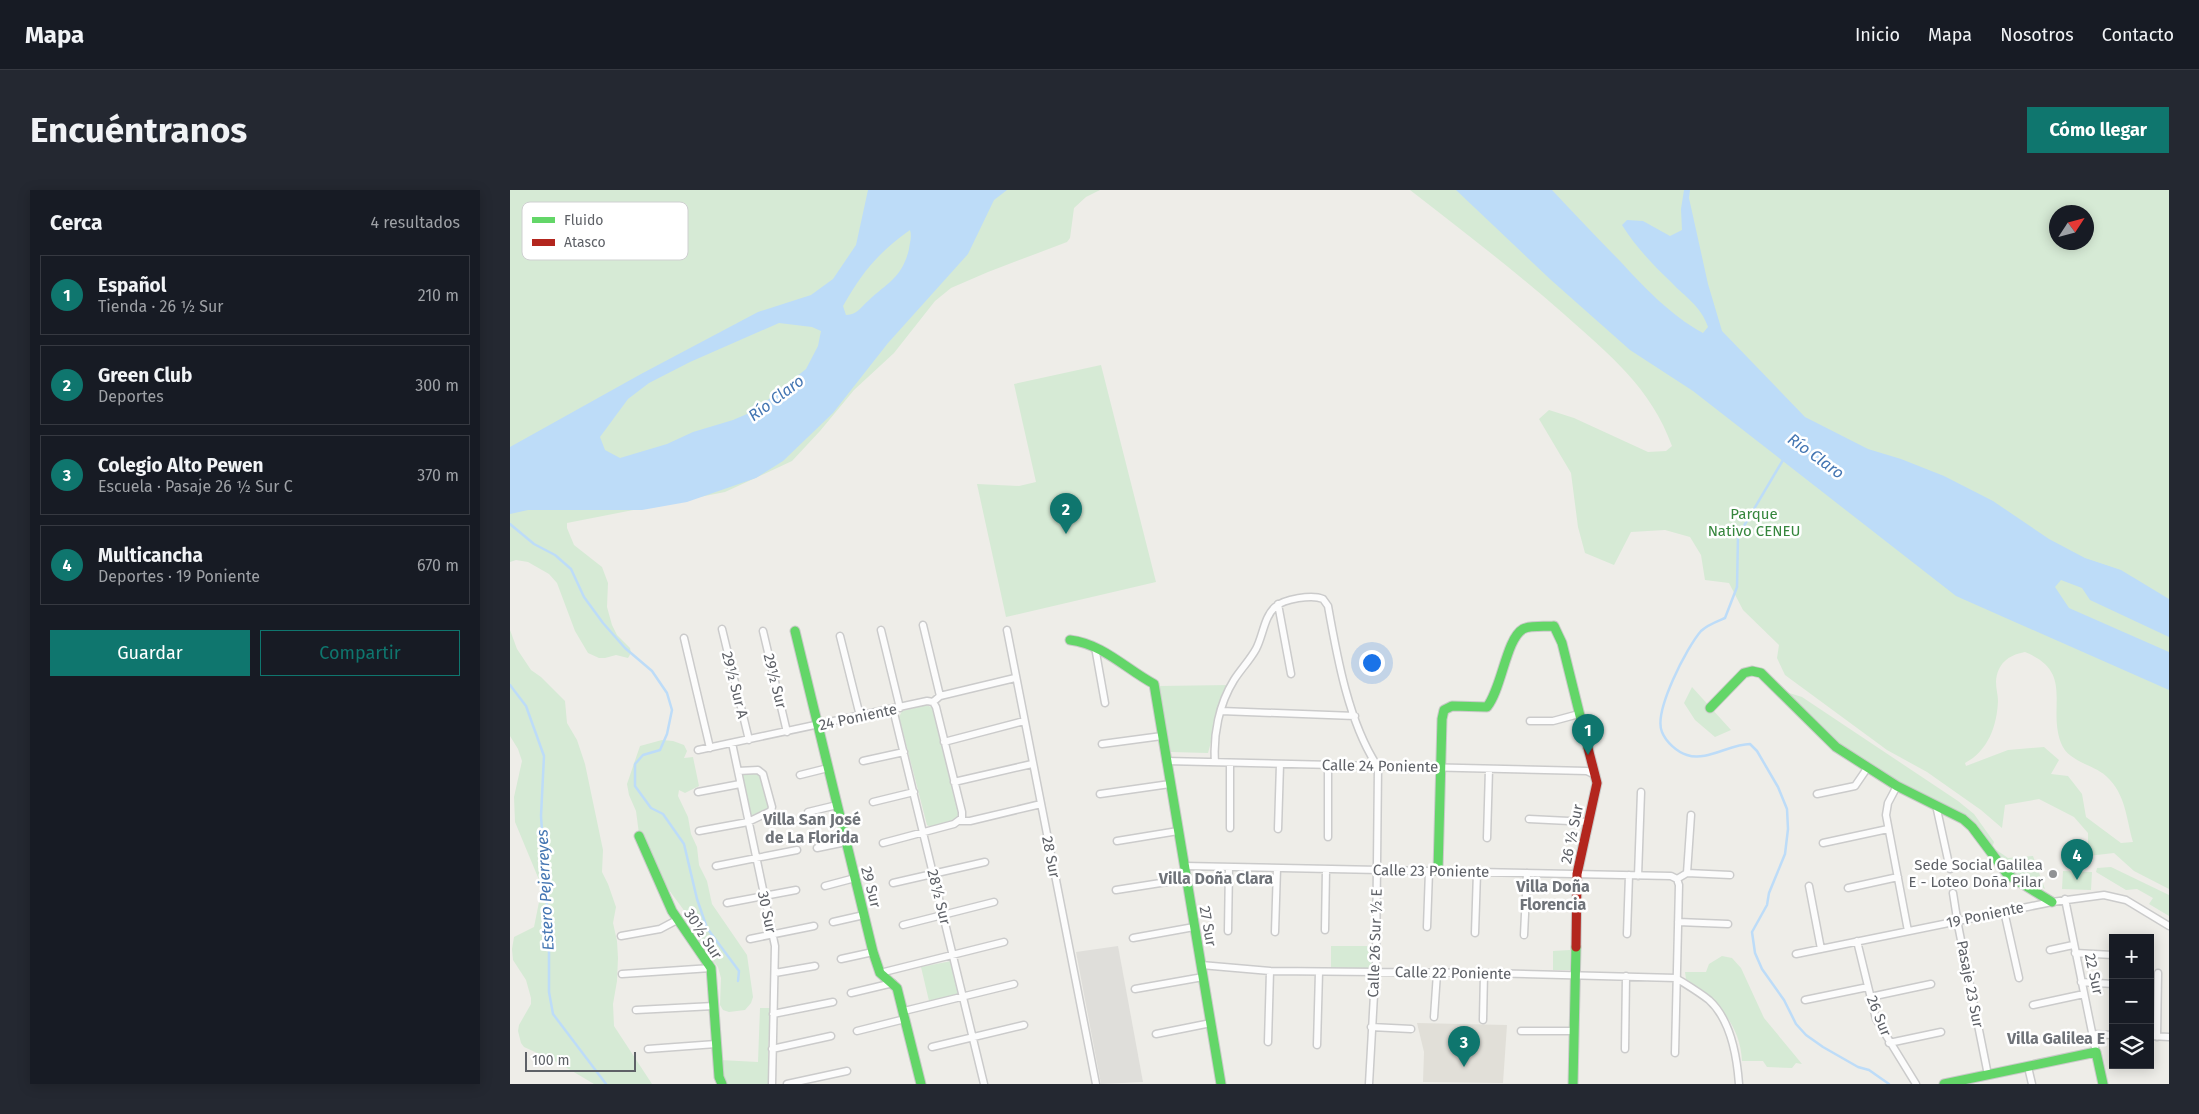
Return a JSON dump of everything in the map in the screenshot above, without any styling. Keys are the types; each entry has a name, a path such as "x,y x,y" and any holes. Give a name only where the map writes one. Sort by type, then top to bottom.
{"street":[{"path":"1276,606 1314,597 1323,599 1326,602 1339,666 1366,745 1378,766"},
{"path":"1276,606 1291,674"},
{"path":"1215,762 1216,735 1221,711 1233,681 1256,649 1276,606"},
{"path":"923,625 940,696"},
{"name":"26 ½ Sur","path":"1442,768 1442,719 1444,710 1452,706 1487,707 1494,698 1514,636 1524,628 1554,626 1562,643 1593,774 1597,783 1577,874 1573,1084"},
{"name":"29½ Sur A","path":"722,630 749,740"},
{"name":"28½ Sur","path":"881,630 904,752 984,1084"},
{"name":"28 Sur","path":"1007,630 1096,1084"},
{"name":"29½ Sur","path":"763,631 787,732"},
{"name":"29 Sur","path":"795,631 873,952 880,973"},
{"path":"840,636 860,716"},
{"path":"684,638 710,748"},
{"path":"1070,640 1082,640 1096,647 1105,703"},
{"name":"27 Sur","path":"1096,647 1154,684 1220,1084"},
{"path":"1710,708 1744,673 1752,671 1761,673 1831,744 1897,786 1957,815 1972,827 2008,874 2052,902"},
{"path":"960,821 962,812 936,707 933,702 940,696 1015,678"},
{"name":"24 Poniente","path":"698,750 927,701 933,702"},
{"path":"1221,711 1355,716"},
{"path":"1530,721 1553,721 1579,714"},
{"path":"944,742 1024,721"},
{"path":"1102,744 1162,736"},
{"name":"30 Sur","path":"732,743 772,934 776,973 772,1084"},
{"path":"863,761 904,752"},
{"name":"Calle 24 Poniente","path":"1166,761 1588,771 1593,774"},
{"path":"1230,763 1230,828"},
{"path":"954,782 1032,764"},
{"path":"1278,830 1280,764"},
{"path":"1328,765 1328,837"},
{"name":"Calle 26 Sur ½ E","path":"1369,1084 1371,1027 1376,972 1378,766"},
{"path":"1817,794 1855,786 1868,767"},
{"path":"800,775 828,768"},
{"path":"1427,927 1442,768"},
{"path":"1488,838 1489,769"},
{"path":"699,831 748,822 767,815 772,807 762,772 758,770 738,771"},
{"path":"698,792 740,784"},
{"path":"1100,794 1170,784"},
{"path":"1897,786 1886,809 1888,829 1908,931"},
{"path":"873,802 914,792"},
{"path":"1638,876 1641,792"},
{"path":"883,843 960,821 970,822 1041,804"},
{"path":"808,812 837,805"},
{"path":"1936,805 1950,869"},
{"path":"1687,873 1691,815"},
{"path":"1529,819 1588,822"},
{"path":"1823,843 1888,829"},
{"path":"1117,841 1178,831"},
{"name":"30½ Sur","path":"639,836 677,920 711,968 716,1044 721,1084"},
{"path":"817,848 846,842"},
{"path":"716,866 797,850"},
{"path":"893,884 985,862"},
{"name":"Calle 23 Poniente","path":"1184,866 1671,876 1677,879"},
{"path":"1228,931 1229,867"},
{"path":"1275,932 1277,868"},
{"path":"1325,930 1326,869"},
{"path":"1475,933 1477,872"},
{"path":"1524,935 1527,873"},
{"path":"1675,1053 1677,879 1687,873 1730,875"},
{"path":"1627,934 1629,875"},
{"path":"1848,888 1898,877"},
{"path":"825,886 855,878"},
{"path":"1116,890 1186,879"},
{"path":"1809,886 1821,949"},
{"path":"727,903 796,890"},
{"name":"Pasaje 23 Sur","path":"1953,893 1988,1075"},
{"name":"19 Poniente","path":"1796,954 2065,899 2104,895 2117,896 2126,900 2169,926"},
{"name":"22 Sur","path":"2065,899 2103,1084"},
{"path":"903,924 994,902"},
{"path":"2004,911 2019,978"},
{"path":"833,922 864,915"},
{"path":"621,936 660,929 677,920"},
{"path":"1678,922 1728,924"},
{"path":"750,939 814,926"},
{"path":"1133,938 1194,927"},
{"path":"880,973 1004,942"},
{"name":"26 Sur","path":"1857,942 1876,1019 1916,1084"},
{"path":"2050,950 2073,945"},
{"path":"841,959 873,952"},
{"path":"2075,953 2109,955"},
{"name":"Calle 22 Poniente","path":"1200,965 1270,971 1484,973 1676,978"},
{"path":"776,973 815,966"},
{"path":"622,974 711,968"},
{"path":"1268,1042 1270,971"},
{"path":"1317,1046 1319,972"},
{"path":"880,973 897,988 921,1084"},
{"path":"1434,1017 1437,973"},
{"path":"1483,1020 1484,973"},
{"path":"2154,1024 2158,973"},
{"path":"1625,1049 1626,976"},
{"path":"1135,989 1203,977"},
{"path":"1676,978 1708,1000 1721,1016 1737,1061 1739,1084"},
{"path":"2081,982 2109,984"},
{"path":"851,993 893,983"},
{"path":"857,1031 963,996 1014,984"},
{"path":"1870,997 1931,984"},
{"path":"1805,1000 1868,987"},
{"path":"2033,1005 2084,994"},
{"path":"774,1014 832,1002"},
{"path":"636,1010 714,1006"},
{"path":"1156,1034 1211,1023"},
{"path":"932,1047 1024,1025"},
{"path":"1371,1027 1411,1029"},
{"path":"1521,1031 1574,1031"},
{"path":"1889,1042 1941,1032"},
{"path":"2092,1034 2109,1035"},
{"path":"772,1048 831,1036"},
{"path":"2154,1036 2169,1037"},
{"path":"648,1049 716,1044"},
{"path":"1944,1084 2096,1052"},
{"path":"2028,1067 2032,1084"},
{"path":"787,1084 813,1081 847,1072"}],"shaded area":[{"path":"1118,946 1143,1082 1101,1084 1076,952"},
{"path":"1417,1023 1507,1025 1503,1083 1423,1082 1424,1052"}],"green space":[{"path":"510,190 1100,190 1086,197 1074,208 1070,238 1067,242 951,288 935,301 894,353 854,390 792,461 725,492 567,523 567,528 574,545 602,567 608,583 607,607 612,625 617,635 630,648 631,653 628,658 616,655 599,658 588,653 575,631 557,583 549,574 528,562 516,560 510,562"},
{"name":"Parque Nativo CENEU","path":"1410,190 2169,190 2169,889 2134,871 2114,853 2088,856 2088,833 2074,817 2039,799 2005,805 2002,828 1981,810 1927,772 1887,750 1785,675 1777,658 1779,645 1743,610 1729,583 1705,580 1701,555 1690,537 1665,530 1631,532 1614,565 1585,553 1578,527 1571,473 1539,419 1549,410 1574,418 1648,452 1666,451 1672,446 1653,407 1628,374 1598,344 1489,251","holes":["2025,652 2040,660 2050,669 2055,680 2057,729 2064,749 2075,759 2101,772 2113,783 2121,798 2133,842 2121,843 2086,817 2082,794 2068,776 2051,774 2059,760 2044,747 2008,750 1966,766 1965,763 1980,752 1985,745 1996,720 1998,699 1996,682 2001,665 2013,655"]},
{"path":"1101,365 1156,582 1006,617 977,484 1019,486 1036,482 1014,384"},
{"path":"510,630 517,649 531,670 541,677 565,701 567,723 577,740 585,764 603,850 602,872 616,907 613,923 618,958 613,1004 614,1026 652,1084 594,1084 557,1062 524,1047 521,1043 518,1031 519,1025 531,1004 531,998 526,980 513,960 512,949 514,937 534,927 542,887 515,822 514,797 522,761 518,749 510,736"},
{"path":"1231,685 1218,717 1208,753 1171,752 1158,686"},
{"path":"1692,687 1731,730 1715,737 1695,720 1684,703"},
{"path":"1786,692 1802,697 1958,801 1974,814 1994,842 1993,845 1990,846 1977,826 1893,781 1844,751"},
{"path":"927,705 934,709 959,813 955,821 932,828 927,825 899,717 902,711"},
{"path":"662,740 684,745 687,751 684,758 693,757 699,786 685,793 679,790 678,796 688,817 691,834 697,847 699,865 707,881 712,904 747,955 753,997 745,1010 729,1012 723,1010 720,1005 721,978 718,967 700,945 683,909 666,886 639,834 636,811 629,795 627,784 640,746"},
{"path":"759,773 763,777 769,807 766,813 749,819 741,775"},
{"path":"1995,849 2008,858 2033,856 2045,889 2014,873"},
{"path":"2111,867 2169,895 2169,916 2149,904 2153,898 2137,889 2126,890 2096,872 2097,868"},
{"path":"2063,871 2092,872 2091,890 2062,889"},
{"path":"1331,946 1375,946 1375,971 1331,972"},
{"path":"1570,950 1570,970 1553,970 1553,951"},
{"path":"1722,956 1732,958 1741,968 1764,1018 1802,1064 1796,1063 1792,1068 1767,1067 1763,1061 1742,1061 1740,1047 1731,1023 1707,995 1686,979 1685,972 1706,972 1709,964"},
{"path":"951,961 958,994 929,1001 921,967"},
{"path":"760,1008 770,1008 768,1054 770,1084 726,1084 721,1077 720,1060 758,1062"}],"water":[{"name":"Río Claro","path":"868,190 1007,190 994,200 968,254 888,343 833,413 783,461 756,478 687,502 642,510 528,510 510,514 510,447 758,312 811,295 833,279 856,245","holes":["910,230 909,249 898,273 858,310 846,315 843,306 857,283 880,255","779,323 812,327 821,331 818,346 806,369 754,411 733,420 693,432 667,444 620,458 605,450 600,437 628,399 649,383 690,362"]},
{"name":"Río Claro","path":"1456,190 1552,190 1658,300 1679,318 1703,333 1708,327 1701,313 1645,255 1622,225 1627,220 1643,221 1670,236 1682,230 1681,209 1684,190 1690,190 1689,198 1708,284 1722,331 1805,417 1868,449 1901,459 1944,476 1993,501 2049,539 2085,558 2121,570 2169,599 2169,637 2090,600 2082,588 2061,580 2055,587 2069,608 2169,652 2169,690 1956,596 1693,391 1630,350 1551,280"}],"waterway":[{"path":"1783,460 1738,536 1737,587 1725,618 1701,631 1680,665 1662,710 1662,732 1669,743 1676,749 1683,754 1694,757 1710,755 1750,744 1757,751 1778,787 1787,809 1788,829 1785,854 1769,893 1767,905 1752,932 1755,953 1762,969 1784,1000 1796,1024 1806,1035 1858,1067 1869,1070 1889,1084"},
{"path":"510,524 534,544 555,555 571,569 584,597 603,623 625,648 652,671 667,693 672,710 667,734 660,750 643,755 635,764 635,786 651,808 663,814 684,844 697,899 707,928 739,971 738,981"},
{"name":"Estero Pejerreyes","path":"510,685 526,706 544,756 541,816 549,937 549,992 553,1014 606,1084"}],"traffic: fast":[{"path":"1438,871 1442,719 1444,710 1452,706 1487,707 1497,688 1512,643 1517,634 1523,629 1554,626 1562,643 1588,748"},
{"path":"795,631 873,952 880,973 897,988 921,1084"},
{"path":"1070,640 1093,646 1154,684 1221,1084"},
{"path":"1710,708 1744,673 1752,671 1761,673 1836,747 1897,786 1963,819 1972,827 2008,875 2052,902"},
{"path":"639,836 672,911 711,968 719,1077 722,1084"},
{"path":"1573,1084 1576,947"},
{"path":"1944,1084 2096,1052 2103,1084"}],"traffic: jam":[{"path":"1576,947 1577,874 1597,783 1588,748"}],"place":[{"name":"Green Club","path":"1066,534"},
{"name":"Español","path":"1588,755"},
{"name":"Sede Social Galilea E - Loteo Doña Pilar","path":"2053,874"},
{"name":"Multicancha","path":"2077,880"},
{"name":"Colegio Alto Pewen","path":"1464,1067"}],"district":[{"name":"Villa San José de La Florida","path":"812,828"},
{"name":"Villa Doña Clara","path":"1216,878"},
{"name":"Villa Doña Florencia","path":"1553,895"},
{"name":"Villa Galilea E","path":"2056,1038"}]}
